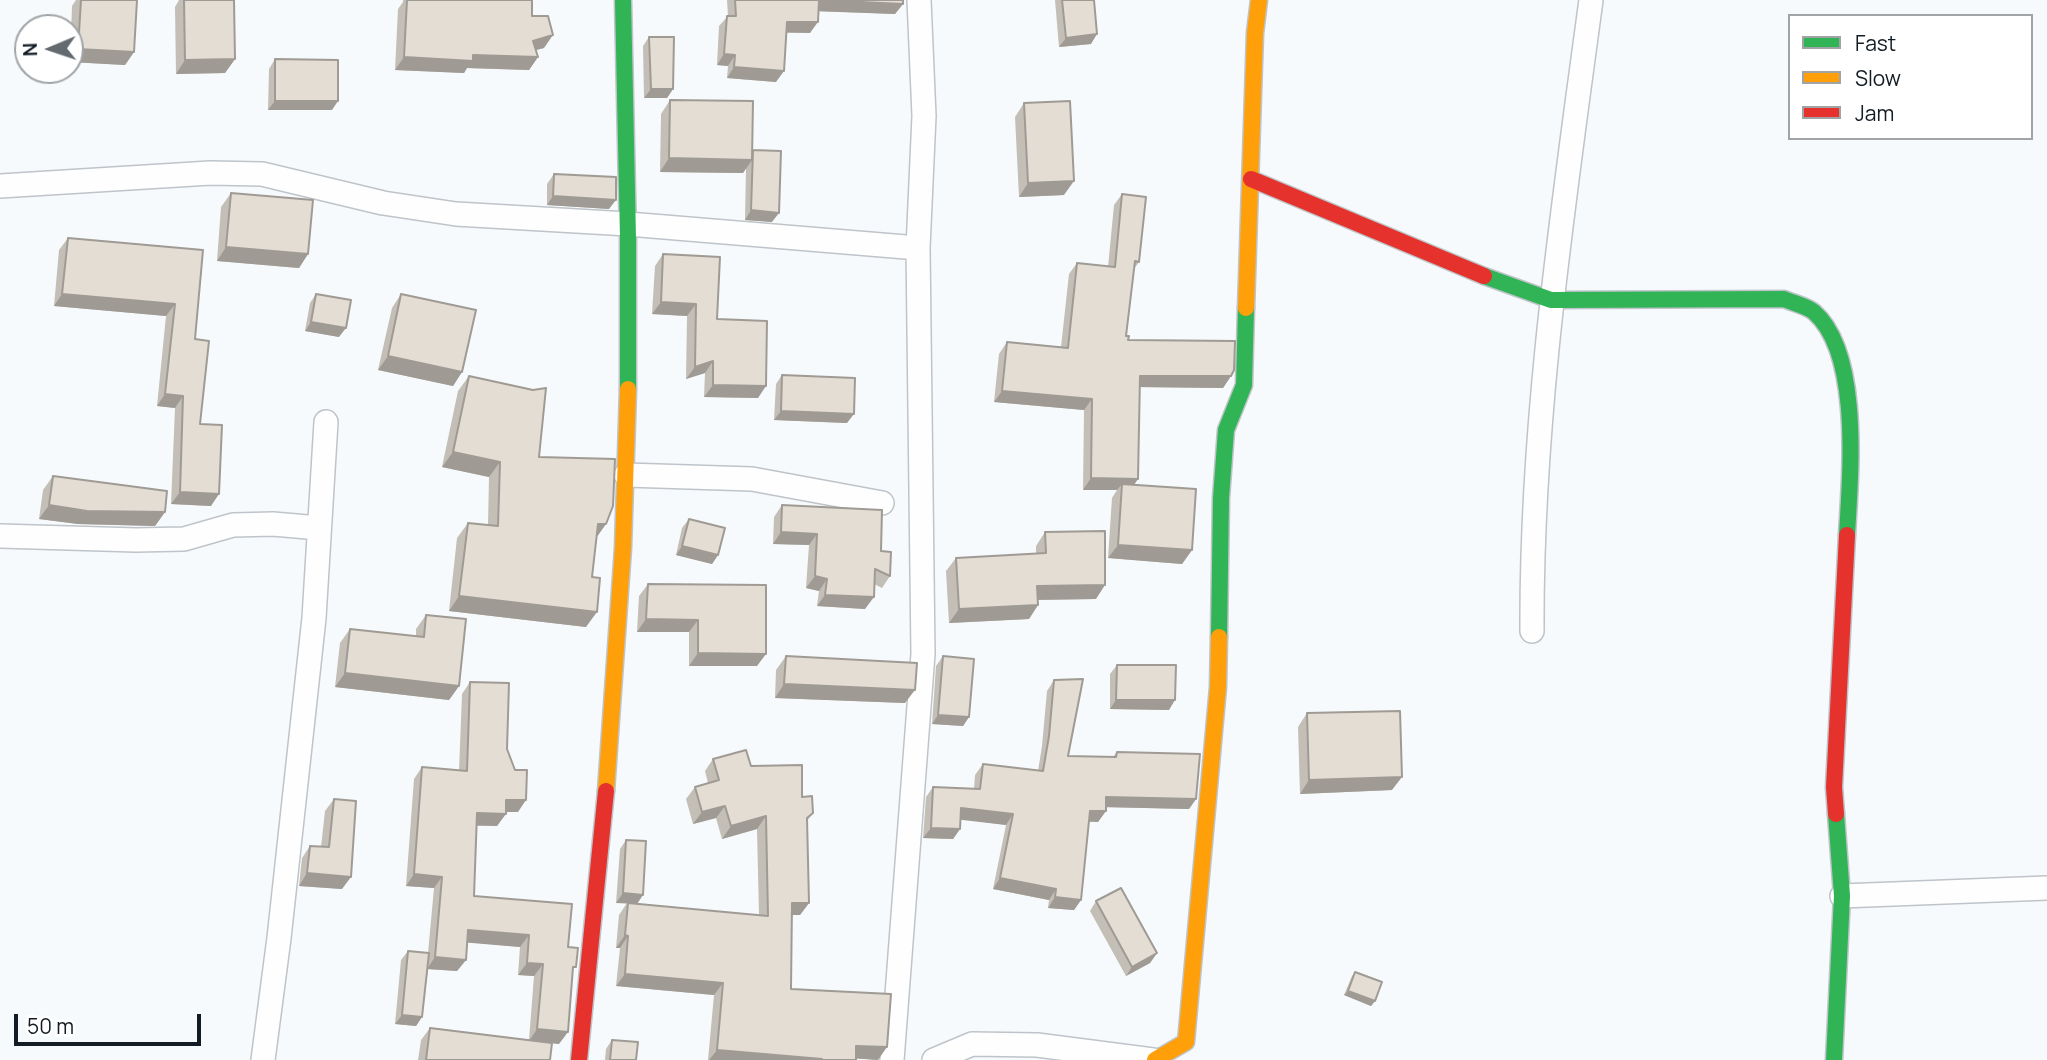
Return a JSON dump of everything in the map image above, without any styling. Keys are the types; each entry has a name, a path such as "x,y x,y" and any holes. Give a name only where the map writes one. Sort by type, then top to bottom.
{"street":[{"path":"579,1060 597,892 615,676 626,475 628,224 623,0"},
{"path":"892,1060 923,654 918,248 924,116 919,0"},
{"path":"934,1060 972,1044 1037,1045 1154,1060 1185,1042 1219,687 1221,498 1227,430 1244,385 1255,33 1259,0"},
{"path":"1532,631 1532,546 1551,300 1591,0"},
{"path":"0,186 210,173 262,174 383,203 456,214 628,224 918,248"},
{"path":"1251,179 1507,286 1551,300 1784,299 1813,311 1832,337 1847,386 1851,448 1834,787 1842,897 1834,1060"},
{"path":"263,1060 314,618 326,422"},
{"path":"626,475 752,479 883,503"},
{"path":"0,536 136,540 184,538 233,525 273,524 319,528"},
{"path":"1842,897 2047,888"}],"building":[{"path":"81,0 137,0 134,52 84,49 84,14 80,14"},
{"path":"184,0 234,0 235,59 185,60"},
{"path":"407,0 532,0 532,16 548,16 553,35 533,41 538,57 473,55 473,61 404,57"},
{"path":"735,0 819,0 818,22 787,22 784,71 734,67 735,55 724,54 727,16 736,16"},
{"path":"819,0 903,0 903,4"},
{"path":"1062,0 1094,0 1097,34 1066,38"},
{"path":"649,37 674,37 673,89 651,89"},
{"path":"275,59 338,60 338,101 275,101"},
{"path":"670,100 753,101 752,160 669,158"},
{"path":"1070,101 1074,181 1028,183 1024,103"},
{"path":"753,150 781,151 779,213 751,210"},
{"path":"554,174 616,177 616,200 553,196"},
{"path":"231,193 313,200 308,254 226,247"},
{"path":"1122,194 1146,197 1139,262 1135,261 1126,336 1129,336 1128,340 1235,341 1234,370 1231,376 1140,376 1138,479 1091,478 1092,399 1002,391 1007,342 1068,348 1077,263 1115,267"},
{"path":"68,238 203,250 195,339 209,341 200,424 222,425 219,494 180,492 183,396 165,394 175,304 62,294"},
{"path":"663,254 720,257 717,319 767,321 766,386 713,385 713,361 695,367 696,304 661,302"},
{"path":"316,294 351,300 346,328 311,322"},
{"path":"401,294 476,310 462,372 388,356"},
{"path":"782,375 855,378 854,414 781,411"},
{"path":"469,376 533,390 546,388 539,457 615,459 613,506 606,524 598,524 592,577 600,578 597,612 459,596 468,523 498,526 500,462 453,452"},
{"path":"53,476 167,491 165,512 87,511 49,505"},
{"path":"1122,484 1196,489 1192,550 1118,545"},
{"path":"782,505 882,510 881,551 891,552 890,576 875,569 874,597 825,595 827,579 815,576 817,534 781,532"},
{"path":"689,519 725,528 718,555 682,546"},
{"path":"1105,531 1105,585 1037,586 1038,605 959,609 956,558 1046,553 1045,532"},
{"path":"648,584 766,585 766,654 698,653 698,620 646,619"},
{"path":"426,615 466,619 459,686 345,673 350,629 424,637"},
{"path":"786,656 917,663 915,690 784,684"},
{"path":"943,656 974,659 969,717 938,715"},
{"path":"1117,665 1176,665 1175,700 1116,700"},
{"path":"1083,679 1068,756 1116,757 1117,752 1200,754 1196,799 1106,797 1106,811 1090,811 1081,900 1055,897 1056,889 1000,878 1013,814 961,808 960,829 931,828 933,787 980,789 983,764 1043,771 1054,680"},
{"path":"470,682 509,683 507,749 515,770 527,770 526,800 506,800 506,814 477,813 474,896 572,904 568,947 578,948 576,967 573,967 568,1032 537,1029 543,964 527,963 529,935 468,930 466,960 435,957 442,877 414,874 422,767 467,771"},
{"path":"1400,711 1402,777 1309,780 1307,713"},
{"path":"746,750 751,766 802,765 802,797 812,796 813,813 807,818 809,903 792,903 791,989 891,994 887,1047 856,1046 856,1060 822,1060 717,1050 723,983 625,974 628,903 768,916 766,816 731,826 725,806 702,812 695,787 719,780 713,759"},
{"path":"334,799 356,801 351,877 307,873 310,846 329,847"},
{"path":"626,840 646,841 643,895 623,893"},
{"path":"1121,888 1157,953 1132,967 1096,901"},
{"path":"408,951 429,953 422,1017 402,1015"},
{"path":"1355,972 1382,982 1375,1001 1348,991"},
{"path":"430,1028 552,1043 550,1060 426,1060"},
{"path":"612,1040 638,1042 636,1060 610,1060"}],"traffic: fast":[{"path":"623,0 628,389"},
{"path":"1484,276 1551,300 1784,299 1814,312 1829,331 1840,356 1846,386 1851,450 1847,535"},
{"path":"1219,637 1221,498 1226,430 1244,385 1246,308"},
{"path":"1834,1060 1842,896 1836,814"}],"traffic: slow":[{"path":"1246,308 1255,33 1259,0"},
{"path":"606,791 623,548 628,389"},
{"path":"1155,1060 1186,1042 1218,687 1219,637"}],"traffic: jam":[{"path":"1251,179 1484,276"},
{"path":"1836,814 1834,787 1847,535"},
{"path":"579,1060 606,791"}]}
